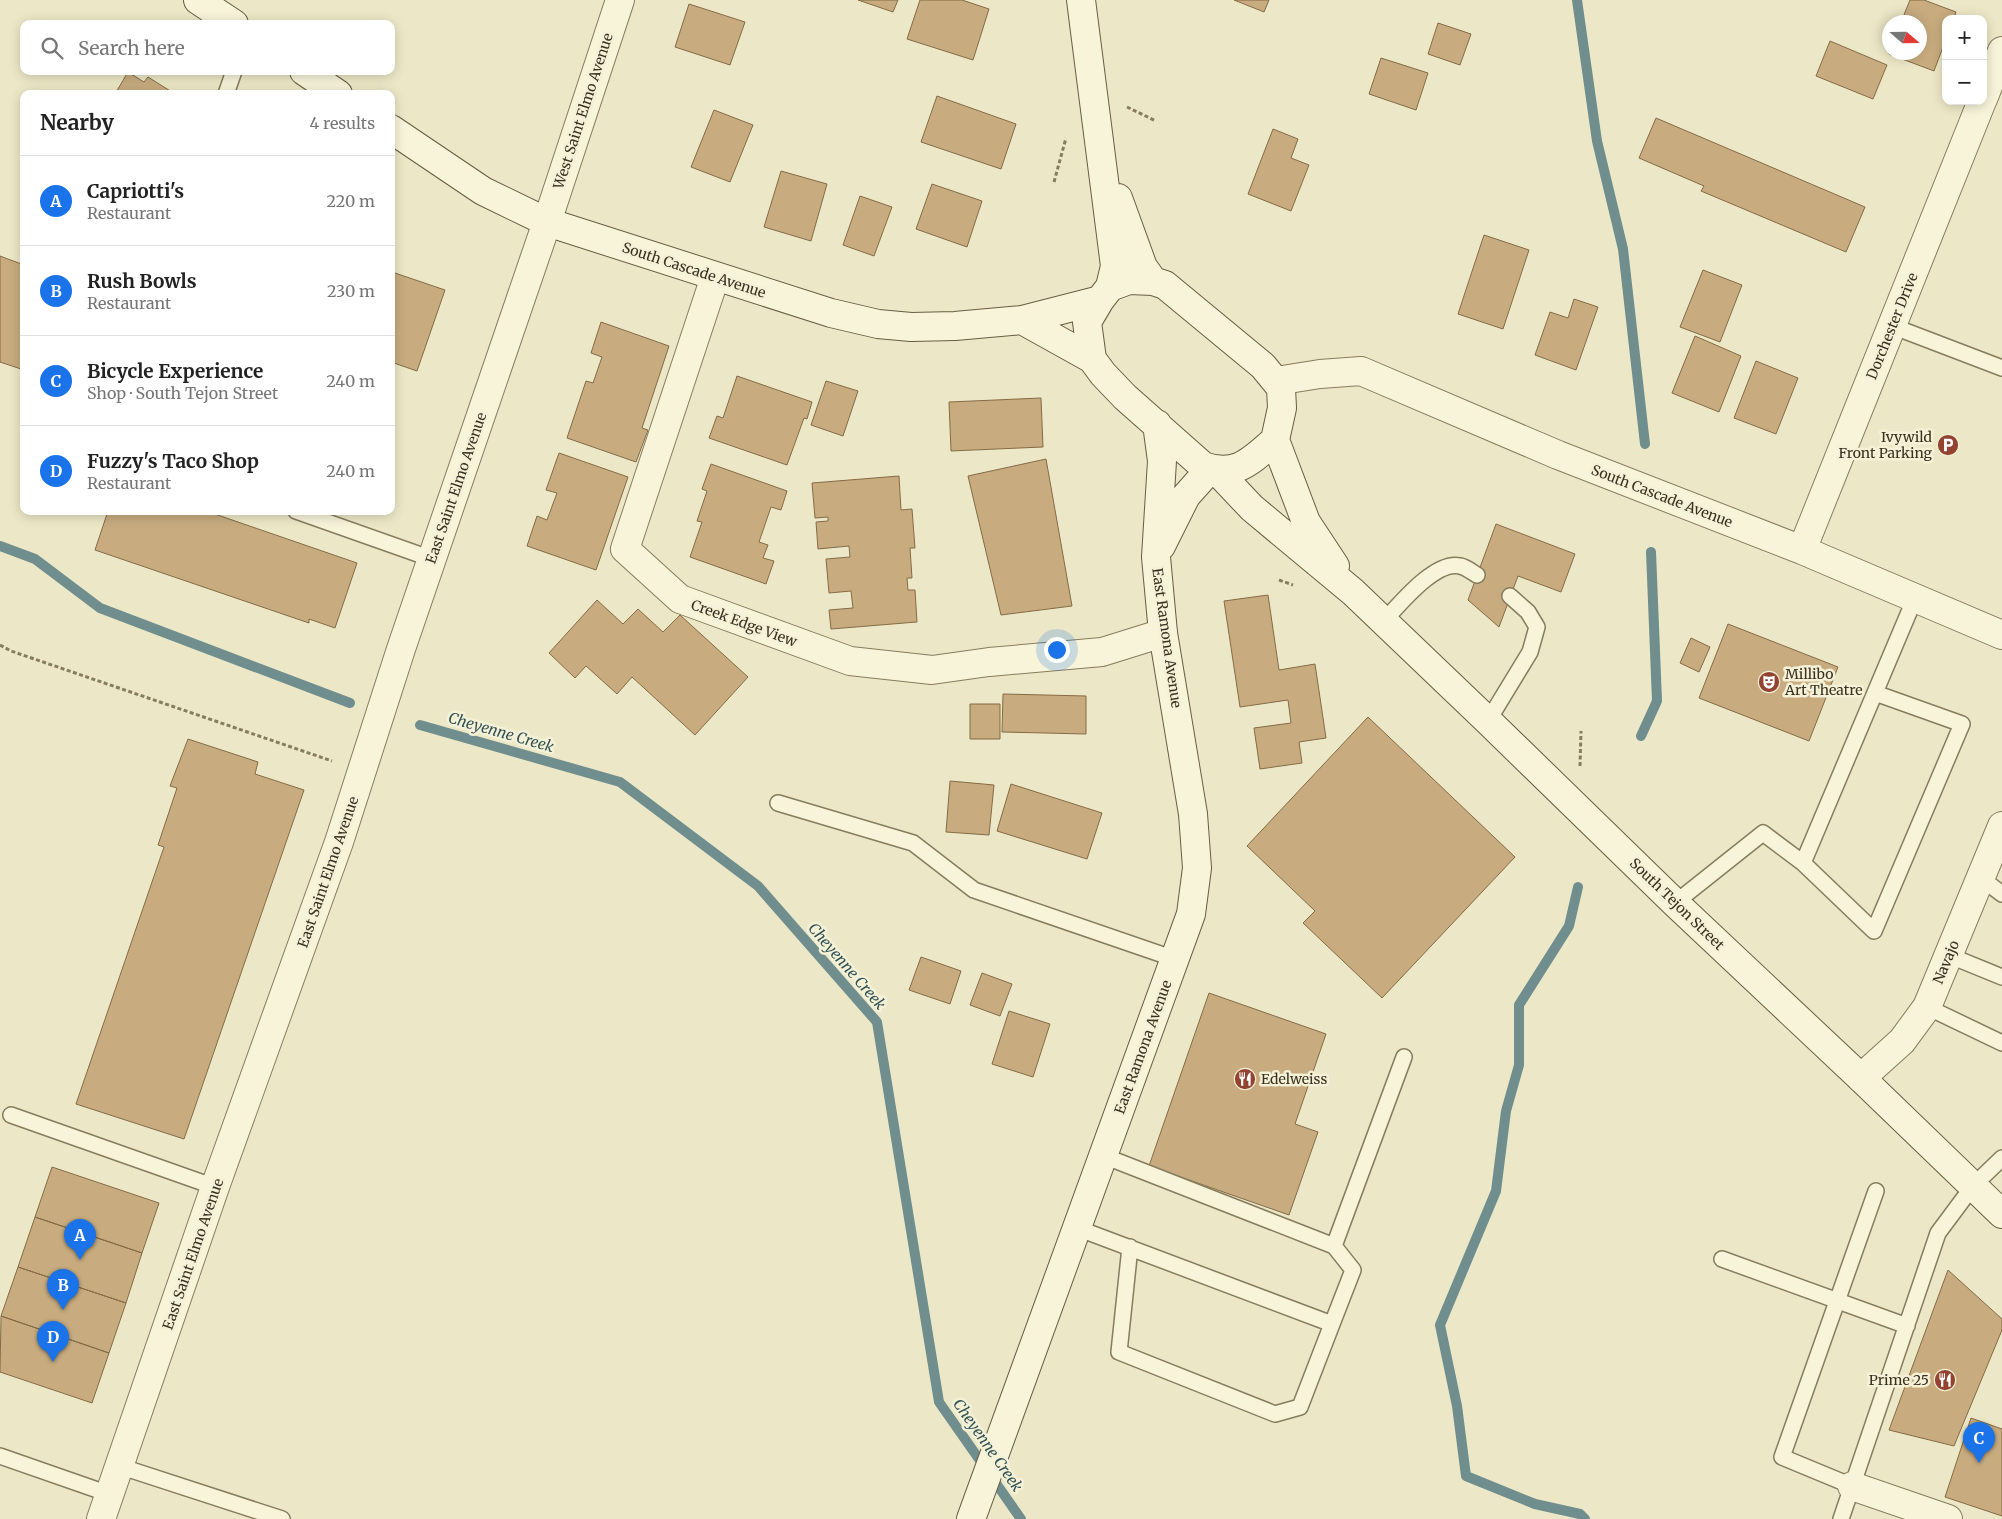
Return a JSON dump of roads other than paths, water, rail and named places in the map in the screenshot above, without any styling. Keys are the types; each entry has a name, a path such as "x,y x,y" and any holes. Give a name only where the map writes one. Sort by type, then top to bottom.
{"street":[{"name":"West Saint Elmo Avenue","path":"547,222 620,0"},
{"path":"1081,0 1115,266 1105,293 1087,322 1092,359"},
{"name":"Dorchester Drive","path":"1802,550 1892,326 1989,93 2002,51"},
{"path":"310,75 332,90"},
{"name":"South Cascade Avenue","path":"395,132 483,191 547,222 831,313 878,324 912,327 1022,320 1105,293 1128,280 1154,282"},
{"path":"1101,151 1142,267 1154,282 1165,285 1263,366 1281,388 1282,408 1275,440 1306,522 1352,592"},
{"name":"East Saint Elmo Avenue","path":"101,1519 216,1187 339,842 432,559 547,222"},
{"name":"Creek Edge View","path":"715,277 625,549 680,599 850,661 932,670 989,662 1102,652 1163,632"},
{"path":"1022,320 1092,359 1103,374 1125,397 1202,466 1213,470 1234,470 1258,455 1275,440"},
{"name":"South Cascade Avenue","path":"1276,382 1320,374 1361,371 1558,455 1802,550 2002,635"},
{"name":"East Ramona Avenue","path":"974,1513 1191,914 1197,868 1194,814 1163,632 1156,557 1162,460 1157,424"},
{"path":"1156,557 1186,496 1213,470"},
{"path":"1213,470 1252,508 1352,592"},
{"name":"South Tejon Street","path":"1352,592 2002,1214"},
{"name":"Navajo","path":"1861,1078 1902,1041 1927,1007 1948,955 1991,886 2002,826"},
{"path":"1852,1486 1948,1519"}],"lane":[{"path":"227,90 233,75"},
{"path":"1892,326 2002,368"},
{"path":"307,515 432,559"},
{"path":"1384,622 1419,584 1443,568 1460,566 1477,575"},
{"path":"1488,721 1530,652 1537,627 1528,612 1510,596"},
{"path":"1804,863 1915,598"},
{"path":"1675,903 1763,833 1804,863 1874,931 1962,724 1875,693"},
{"path":"778,803 913,843 974,890 1175,959"},
{"path":"1948,955 2002,977"},
{"path":"1927,1007 2002,1043"},
{"path":"1334,1246 1404,1057"},
{"path":"11,1115 216,1187"},
{"path":"1104,1156 1334,1246 1354,1270 1300,1407 1275,1414 1119,1352 1130,1248"},
{"path":"1841,1519 1938,1233 1973,1186 2002,1158"},
{"path":"1852,1486 1782,1457 1876,1191"},
{"path":"1077,1228 1332,1324"},
{"path":"1722,1259 1907,1326"},
{"path":"0,1456 109,1494"},
{"path":"119,1466 282,1519"}],"waterway":[{"path":"1577,0 1597,141 1623,249 1645,444"},
{"name":"Cheyenne Creek","path":"0,546 35,559 100,608 350,703"},
{"path":"1641,736 1657,701 1651,552"},
{"name":"Cheyenne Creek","path":"420,725 620,782 758,886 877,1022 939,1402 1021,1519"},
{"path":"1578,887 1569,926 1519,1005 1519,1065 1506,1111 1496,1191 1440,1325 1457,1406 1466,1476 1535,1504 1580,1514 1585,1519"}],"place":[{"name":"Ivywild Front Parking","path":"1948,445"},
{"name":"Millibo Art Theatre","path":"1769,682"},
{"name":"Edelweiss","path":"1245,1079"},
{"name":"Capriotti's","path":"80,1260"},
{"name":"Rush Bowls","path":"63,1310"},
{"name":"Fuzzy's Taco Shop","path":"53,1362"},
{"name":"Prime 25","path":"1945,1380"},
{"name":"Bicycle Experience","path":"1979,1463"}]}
